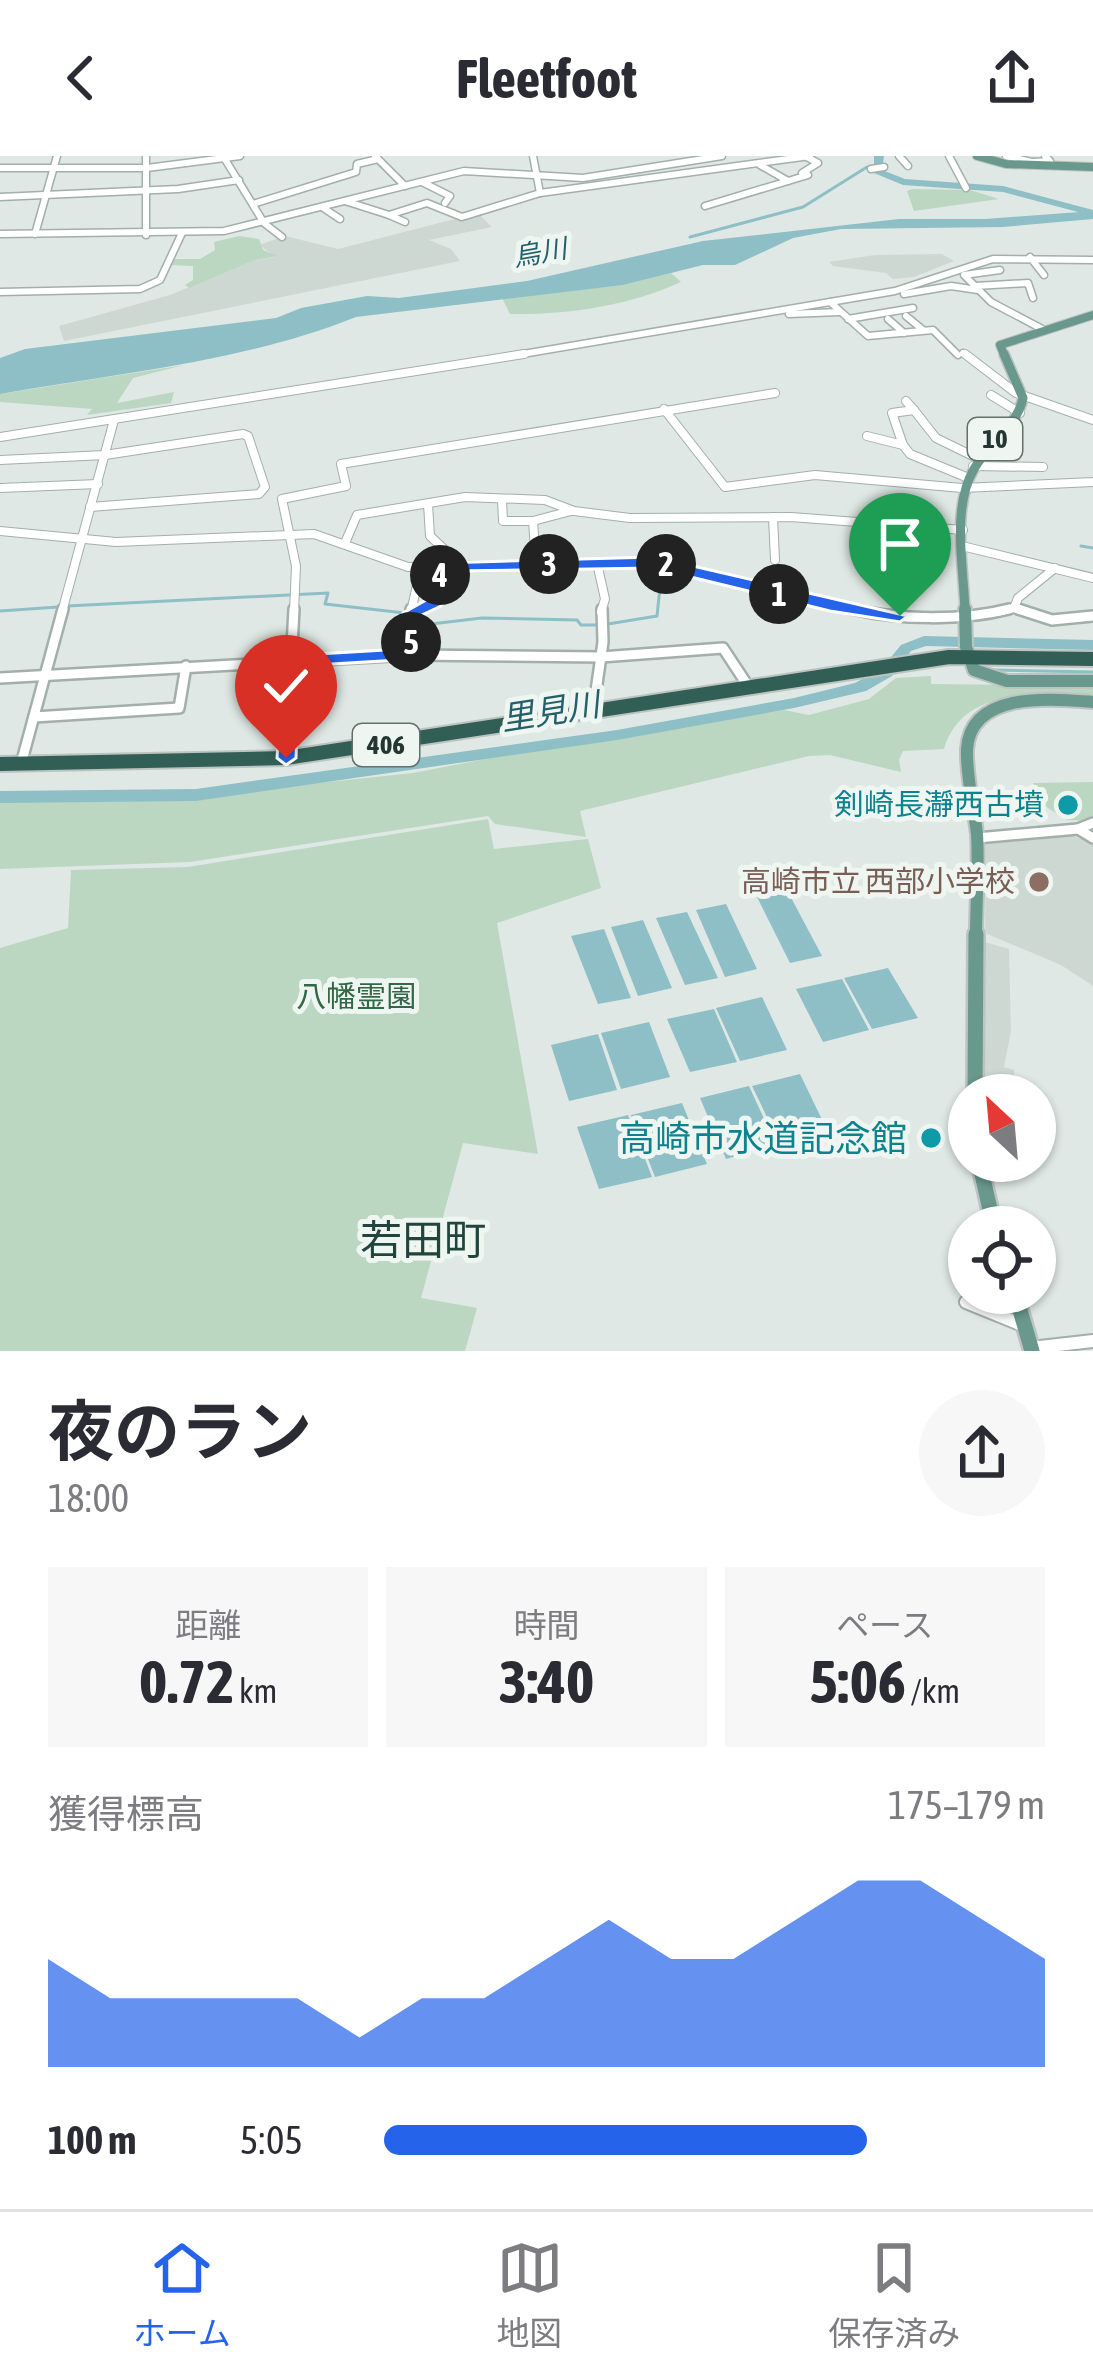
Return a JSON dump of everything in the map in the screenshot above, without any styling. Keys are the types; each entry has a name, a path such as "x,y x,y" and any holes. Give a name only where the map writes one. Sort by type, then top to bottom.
{"highway":[{"name":"406","path":"0,764 286,758 900,664 966,646 1093,659"}],"main road":[{"path":"977,156 1093,166"},
{"name":"10","path":"966,646 964,482 975,462 1020,413 1024,395 1000,345 1093,315"},
{"path":"966,646 974,670 991,679 1093,681"},
{"path":"975,1074 977,838 968,748 974,724 983,713 1014,702 1093,702"},
{"path":"1021,1314 1032,1349"}],"street":[{"path":"35,234 57,156"},
{"path":"146,156 146,235"},
{"path":"0,168 147,167 240,156"},
{"path":"533,156 540,193"},
{"path":"0,234 182,233 265,223 480,169 583,178 722,156"},
{"path":"389,215 421,201 445,203 462,217 540,193 809,156 818,164 802,173 808,175 704,206"},
{"path":"898,156 908,166"},
{"path":"949,156 965,185"},
{"path":"1006,156 1036,164 1050,160 1045,156"},
{"path":"224,157 265,223 282,237"},
{"path":"253,204 356,172 357,164 376,157 405,186"},
{"path":"871,170 885,167 887,157"},
{"path":"700,162 713,172"},
{"path":"759,165 788,181"},
{"path":"0,197 146,191 239,180"},
{"path":"422,181 450,196 445,203"},
{"path":"345,202 405,222"},
{"path":"322,207 340,219"},
{"path":"0,292 140,289 160,280 182,233"},
{"path":"1030,256 1044,275"},
{"path":"0,436 765,314 835,307 986,260 1030,256 1093,260"},
{"path":"986,260 1016,283"},
{"path":"1000,270 964,275 1003,310 1044,330"},
{"path":"765,314 802,314 947,286 1028,283 1033,298"},
{"path":"835,307 868,336 933,330 960,354 1024,395 1092,418"},
{"path":"848,319 913,308"},
{"path":"802,314 815,328"},
{"path":"906,316 923,330"},
{"path":"888,319 904,333"},
{"path":"286,758 296,566 282,499 346,486 340,464 775,393"},
{"path":"991,395 1020,413"},
{"path":"905,401 936,438 975,462 1043,467"},
{"path":"664,409 725,487 815,475 1093,482"},
{"path":"914,410 892,413 903,445 910,454 964,482"},
{"path":"21,764 114,420"},
{"path":"0,460 105,455 243,434 248,436 265,490 90,507"},
{"path":"867,436 903,445"},
{"path":"0,488 98,484"},
{"path":"345,543 358,514 465,496 545,500 574,511 677,521 773,517 963,530"},
{"path":"502,500 503,520 533,521 574,511"},
{"path":"412,613 435,603 437,579 446,566 445,550 434,544 426,530 428,505"},
{"path":"773,517 775,560"},
{"path":"533,521 536,564"},
{"path":"0,531 81,539 314,534 384,562 421,567 676,566 876,615 990,614 1014,608 1046,619 1093,616"},
{"path":"962,546 1093,578"},
{"path":"593,712 601,657 599,615 605,599 597,563"},
{"path":"410,655 421,567"},
{"path":"1014,608 1018,598 1055,568"},
{"path":"0,678 410,655 601,657 726,648 748,686"},
{"path":"34,717 179,708 186,666"},
{"path":"1078,830 1081,824 1093,823"},
{"path":"977,838 1078,830 1093,838"},
{"path":"996,1314 1025,1326"},
{"path":"1032,1349 1093,1341"}],"shaded area":[{"path":"478,213 492,227 429,240 451,249 460,261 64,341 59,326 170,295 255,260 276,257 259,245 285,236 338,249"},
{"path":"942,254 954,261 914,277 893,279 886,273 829,262 875,255"},
{"name":"高崎市立 西部小学校","path":"1073,836 1093,844 1093,986 1061,965 985,933 986,844"},
{"path":"981,941 1009,949 1011,1031 1004,1067 1014,1070 1014,1074 983,1074"}],"green space":[{"path":"970,190 999,199 914,211 907,191"},
{"path":"239,236 259,239 263,250 278,256 255,260 189,288 185,285 193,280 193,266 169,265 173,259 200,259 215,250 214,242"},
{"path":"671,273 681,282 619,303 575,311 510,314 502,298 623,285"},
{"path":"184,365 133,378 117,403 174,392 171,403 87,415 92,409 0,402 0,394"},
{"path":"931,676 931,684 1093,686 1093,697 1026,696 985,704 954,728 944,749 903,751 901,772 830,755 809,756 580,811 586,837 495,824 488,816 190,862 0,869 0,802 147,801 413,773 655,726 784,710 809,715 869,699 896,678"},
{"name":"剣崎長瀞西古墳","path":"1093,782 1093,821 1067,820 1037,801 1033,783"},
{"name":"八幡霊園","path":"488,819 494,849 588,839 601,888 497,923 538,1154 463,1143 421,1298 477,1308 465,1351 0,1351 0,948 68,928 71,870 188,867"}],"water":[{"path":"1093,211 1093,219 1003,227 841,229 793,238 735,265 703,265 623,285 356,317 226,356 0,394 0,358 25,349 276,318 301,308 367,296 399,298 527,281 703,241 899,219"},
{"path":"787,890 822,956 790,963 757,897"},
{"path":"726,904 757,969 725,977 696,910"},
{"path":"687,912 718,978 685,985 656,918"},
{"path":"643,920 672,988 638,996 611,927"},
{"path":"604,929 631,998 598,1004 571,936"},
{"path":"888,968 918,1018 872,1029 844,978"},
{"path":"842,979 869,1030 823,1042 796,989"},
{"path":"762,997 787,1050 740,1061 716,1008"},
{"path":"714,1009 737,1062 690,1072 667,1019"},
{"path":"649,1022 670,1077 621,1089 601,1033"},
{"path":"598,1034 617,1090 569,1101 551,1045"},
{"path":"800,1074 828,1132 780,1144 752,1086"},
{"path":"749,1086 776,1145 726,1159 700,1098"},
{"path":"682,1103 707,1164 655,1177 631,1115"},
{"path":"628,1115 652,1177 599,1189 577,1127"}],"waterway":[{"path":"879,156 877,171 903,182 1003,189 1093,213"},
{"path":"690,237 803,207 867,167"},
{"path":"1081,546 1093,548"},
{"path":"608,624 657,616 662,568"},
{"path":"727,583 851,613"},
{"path":"67,606 328,593 325,604 405,613 405,623"},
{"path":"0,611 58,607"},
{"path":"414,626 482,618 577,620 581,625 598,625"},
{"name":"里見川","path":"0,797 196,795 617,735 860,687 887,672 906,648 924,641 1093,645"},
{"path":"994,670 1093,672"}],"place":[{"name":"剣崎長瀞西古墳","path":"1068,805"},
{"name":"高崎市立 西部小学校","path":"1039,882"},
{"name":"高崎市水道記念館","path":"931,1138"}],"district":[{"name":"若田町","path":"423,1240"}],"route":[{"path":"286,758 290,660 410,655 412,613 435,603 437,579 446,566 654,562 830,606 900,616"}],"water label":[{"name":"烏川","path":"540,253"}]}
